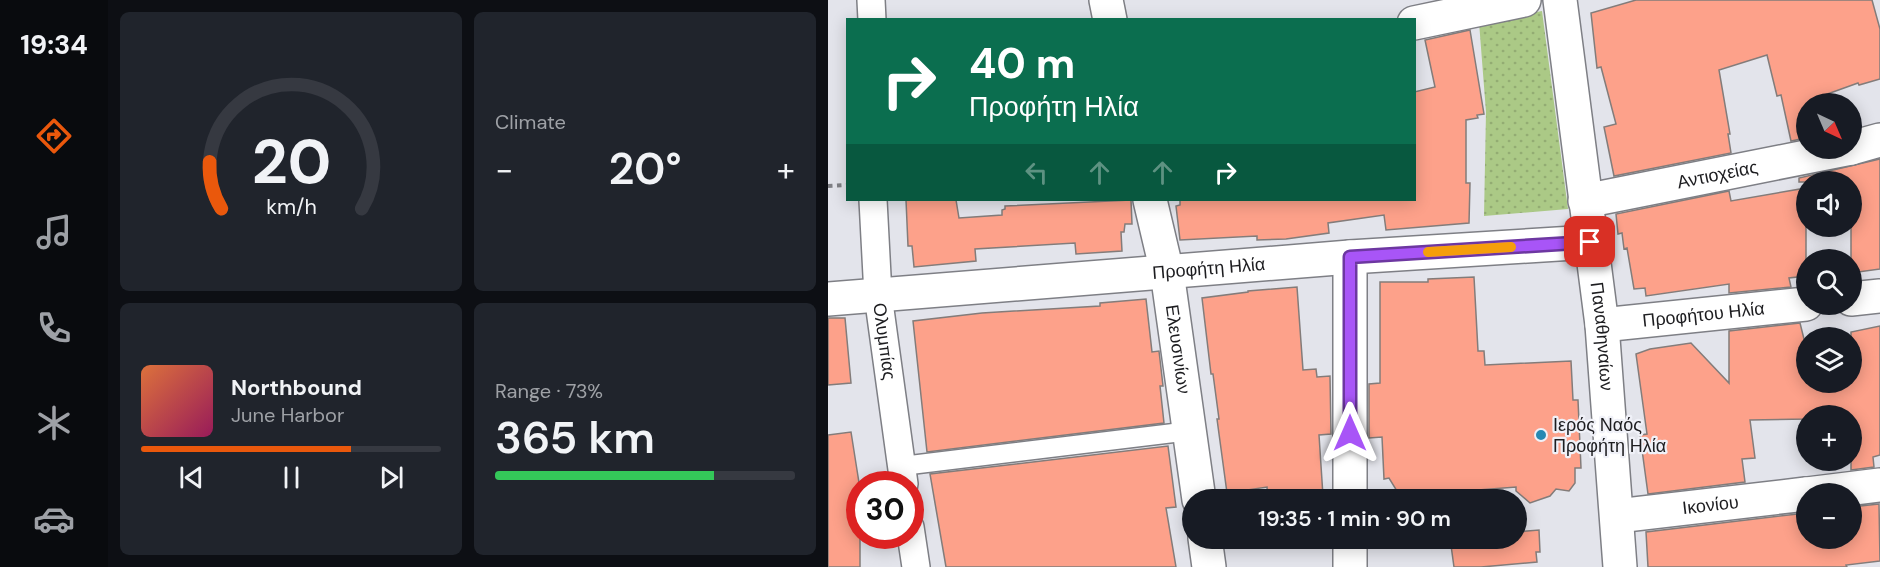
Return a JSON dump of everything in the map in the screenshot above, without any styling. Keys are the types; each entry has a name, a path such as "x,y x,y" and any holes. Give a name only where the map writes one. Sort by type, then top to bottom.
{"street":[{"path":"871,0 872,18"},
{"path":"1106,0 1110,18"},
{"path":"1416,23 1524,0"},
{"name":"Παναθηναίων","path":"1560,0 1602,325 1620,567"},
{"name":"Αντιοχείας","path":"1862,145 1880,140"},
{"name":"Αντιοχείας","path":"1585,201 1796,159"},
{"name":"Ολυμπίας","path":"873,201 878,295 902,471"},
{"name":"Ελευσινίων","path":"1150,201 1167,272 1198,489"},
{"name":"Προφήτη Ηλία","path":"828,299 1350,257 1590,242"},
{"path":"1350,257 1350,489"},
{"path":"1862,298 1880,296"},
{"name":"Προφήτου Ηλία","path":"1602,325 1796,305"},
{"name":"Ικονίου","path":"1862,487 1880,485"},
{"name":"Ικονίου","path":"1617,516 1796,495"},
{"path":"913,549 916,567"},
{"path":"1207,549 1209,567"},
{"path":"1350,549 1350,567"}],"lane":[{"path":"924,472 1190,431"}],"path":[{"path":"828,186 846,185"}],"green space":[{"path":"1542,11 1568,209 1484,216 1486,112 1479,22"}],"building":[{"path":"1636,0 1872,0 1880,29 1880,79 1859,85 1858,83 1830,93 1796,93 1796,140 1791,141 1781,95 1777,96 1767,55 1719,70 1731,153 1614,176 1604,127 1616,124 1601,67 1597,68 1591,13"},
{"path":"1470,30 1484,114 1477,115 1478,118 1466,120 1466,183 1470,183 1469,223 1386,230 1384,215 1328,223 1329,233 1286,239 1257,240 1257,236 1180,240 1176,206 1180,205 1180,201 1416,201 1416,92 1435,87 1425,40"},
{"path":"1880,159 1880,269 1862,271 1862,249 1851,249 1851,237 1862,237 1862,171 1829,171"},
{"path":"1796,190 1796,237 1806,237 1806,249 1796,249 1796,277 1789,278 1791,287 1729,293 1729,284 1646,296 1645,288 1634,289 1627,248 1624,249 1622,233 1618,234 1616,214 1729,191 1731,201"},
{"path":"906,201 956,201 959,218 1002,215 1005,206 1131,201 1132,224 1125,224 1124,232 1121,232 1122,251 1076,254 1075,243 975,249 976,261 914,267 912,246 908,246"},
{"path":"1474,277 1478,351 1484,351 1485,365 1571,361 1573,400 1578,400 1581,468 1575,468 1575,483 1569,491 1556,489 1550,496 1530,503 1527,500 1527,489 1516,489 1516,487 1396,489 1389,478 1384,479 1382,437 1369,438 1369,384 1380,383 1380,282 1428,282 1428,279"},
{"path":"1297,287 1303,370 1316,369 1317,377 1330,376 1331,434 1319,435 1323,489 1267,489 1267,487 1226,489 1202,298"},
{"path":"1146,299 1152,352 1159,351 1164,423 927,452 913,321 982,313 1100,306 1100,303"},
{"path":"828,318 845,318 851,383 828,385"},
{"path":"1800,323 1801,327 1796,327 1796,393 1862,393 1862,330 1880,326 1880,455 1873,457 1874,467 1862,469 1862,405 1796,405 1796,419 1750,420 1755,458 1742,459 1745,482 1648,494 1640,435 1647,434 1636,354 1650,349 1691,343 1729,383 1729,331"},
{"path":"851,432 857,471 846,471 846,549 860,549 860,567 828,567 828,435"},
{"path":"1168,446 1176,507 1166,508 1176,567 946,567 930,474"},
{"path":"1879,504 1880,561 1846,565 1847,567 1648,567 1646,532 1796,514 1796,549 1862,549 1862,506"},
{"path":"1539,530 1540,552 1536,552 1537,562 1454,567 1452,549 1527,549 1527,531"}],"slow traffic":[{"path":"1428,252 1511,247"}],"place":[{"name":"Ιερός Ναός Προφήτη Ηλία","path":"1541,435"}],"route":[{"path":"1350,433 1350,257 1590,242"}]}
